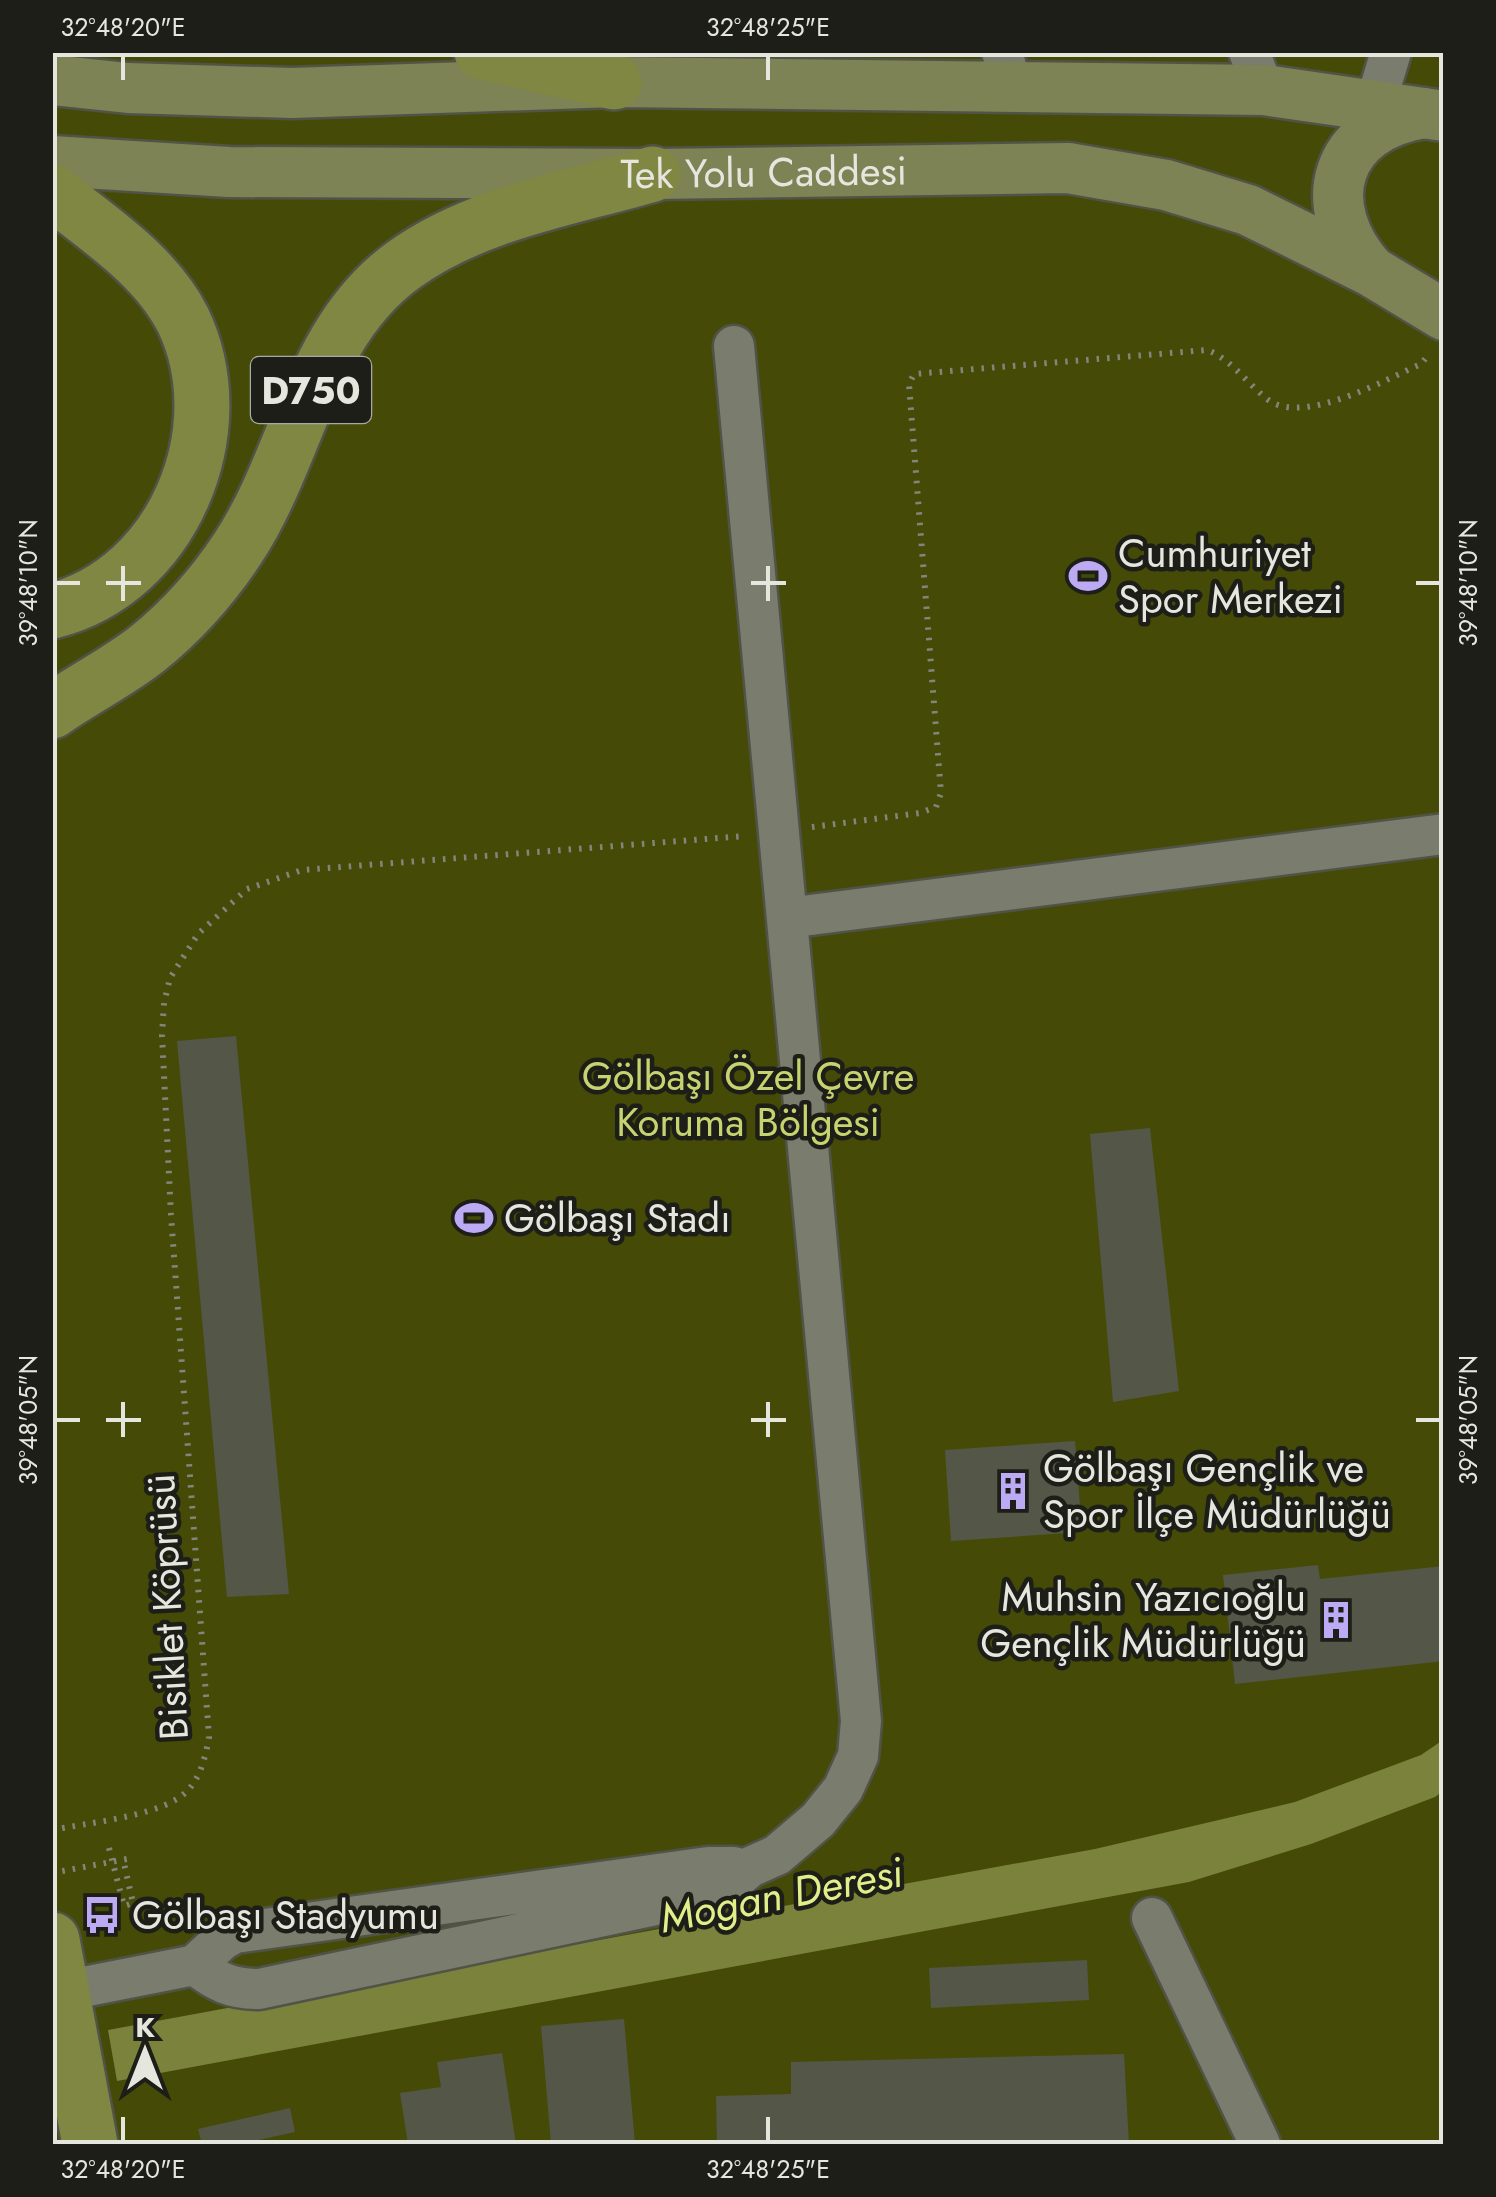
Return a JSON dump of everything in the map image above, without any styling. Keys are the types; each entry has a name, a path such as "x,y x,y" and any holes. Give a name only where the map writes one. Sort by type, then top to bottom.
{"highway":[{"path":"482,52 614,82"},
{"name":"D750","path":"52,711 145,651 192,608 218,577 267,498 308,395 332,345 361,302 443,239 653,174"},
{"name":"D750","path":"52,192 99,228 164,289 183,320 197,356 201,395 193,466 184,498 165,532 131,567 101,588 70,607 52,611"},
{"path":"58,1966 91,2134"}],"main road":[{"name":"Tek Yolu Caddesi","path":"52,80 128,88 292,93 1007,70 1256,71 1375,105 1434,114"},
{"path":"1405,281 1352,249 1340,222 1338,192 1346,164 1374,130 1387,122 1434,114"},
{"name":"Tek Yolu Caddesi","path":"52,161 229,172 653,174 1068,168 1112,173 1248,210 1405,281 1439,331"}],"street":[{"path":"1346,164 1375,105 1392,52"},
{"path":"58,1966 195,1966 221,1985 259,1989 703,1895 724,1888 750,1867 777,1855 818,1820 843,1789 858,1756 861,1721 734,346"},
{"path":"787,918 1444,834"},
{"path":"195,1966 235,1933 708,1867 750,1867"},
{"path":"1152,1918 1260,2144"}],"path":[{"path":"810,828 920,813 936,807 942,794 910,384 914,374 1207,350 1221,355 1272,404 1296,408 1336,401 1421,364 1439,331"},
{"name":"Bisiklet Köprüsü","path":"52,1830 124,1817 178,1798 203,1766 209,1736 171,1215 164,1003 170,978 198,934 248,888 302,870 755,835"},
{"path":"52,1873 127,1858 133,1904 124,1906 110,1848"}],"green space":[{"name":"Gölbaşı Özel Çevre Koruma Bölgesi","path":"52,53 1443,53 1443,2144 53,2144"}],"shaded area":[{"path":"1443,1740 1443,1791 1435,1797 1311,1844 1189,1882 117,2081 108,2030 1095,1849 1295,1802 1421,1755"}],"building":[{"path":"236,1036 289,1594 227,1597 177,1041"},
{"path":"1150,1128 1179,1391 1113,1402 1090,1134"},
{"name":"Gölbaşı Gençlik ve Spor İlçe Müdürlüğü","path":"1075,1441 1082,1532 951,1541 945,1450"},
{"name":"Muhsin Yazıcıoğlu Gençlik Müdürlüğü","path":"1318,1565 1320,1579 1444,1566 1444,1661 1235,1684 1223,1575"},
{"path":"1087,1960 1089,2000 931,2008 929,1968"},
{"path":"624,2019 635,2144 551,2144 541,2026"},
{"path":"502,2053 516,2144 408,2144 400,2093 441,2087 437,2062"},
{"path":"1124,2054 1129,2144 717,2144 716,2096 791,2094 791,2062"},
{"path":"290,2108 295,2132 240,2144 202,2144 198,2129"}],"place":[{"name":"Cumhuriyet Spor Merkezi","path":"1088,576"},
{"name":"Gölbaşı Stadı","path":"474,1218"},
{"name":"Gölbaşı Gençlik ve Spor İlçe Müdürlüğü","path":"1013,1491"},
{"name":"Muhsin Yazıcıoğlu Gençlik Müdürlüğü","path":"1336,1620"},
{"name":"Gölbaşı Stadyumu","path":"102,1915"}],"water label":[{"name":"Mogan Deresi","path":"781,1895"}]}
